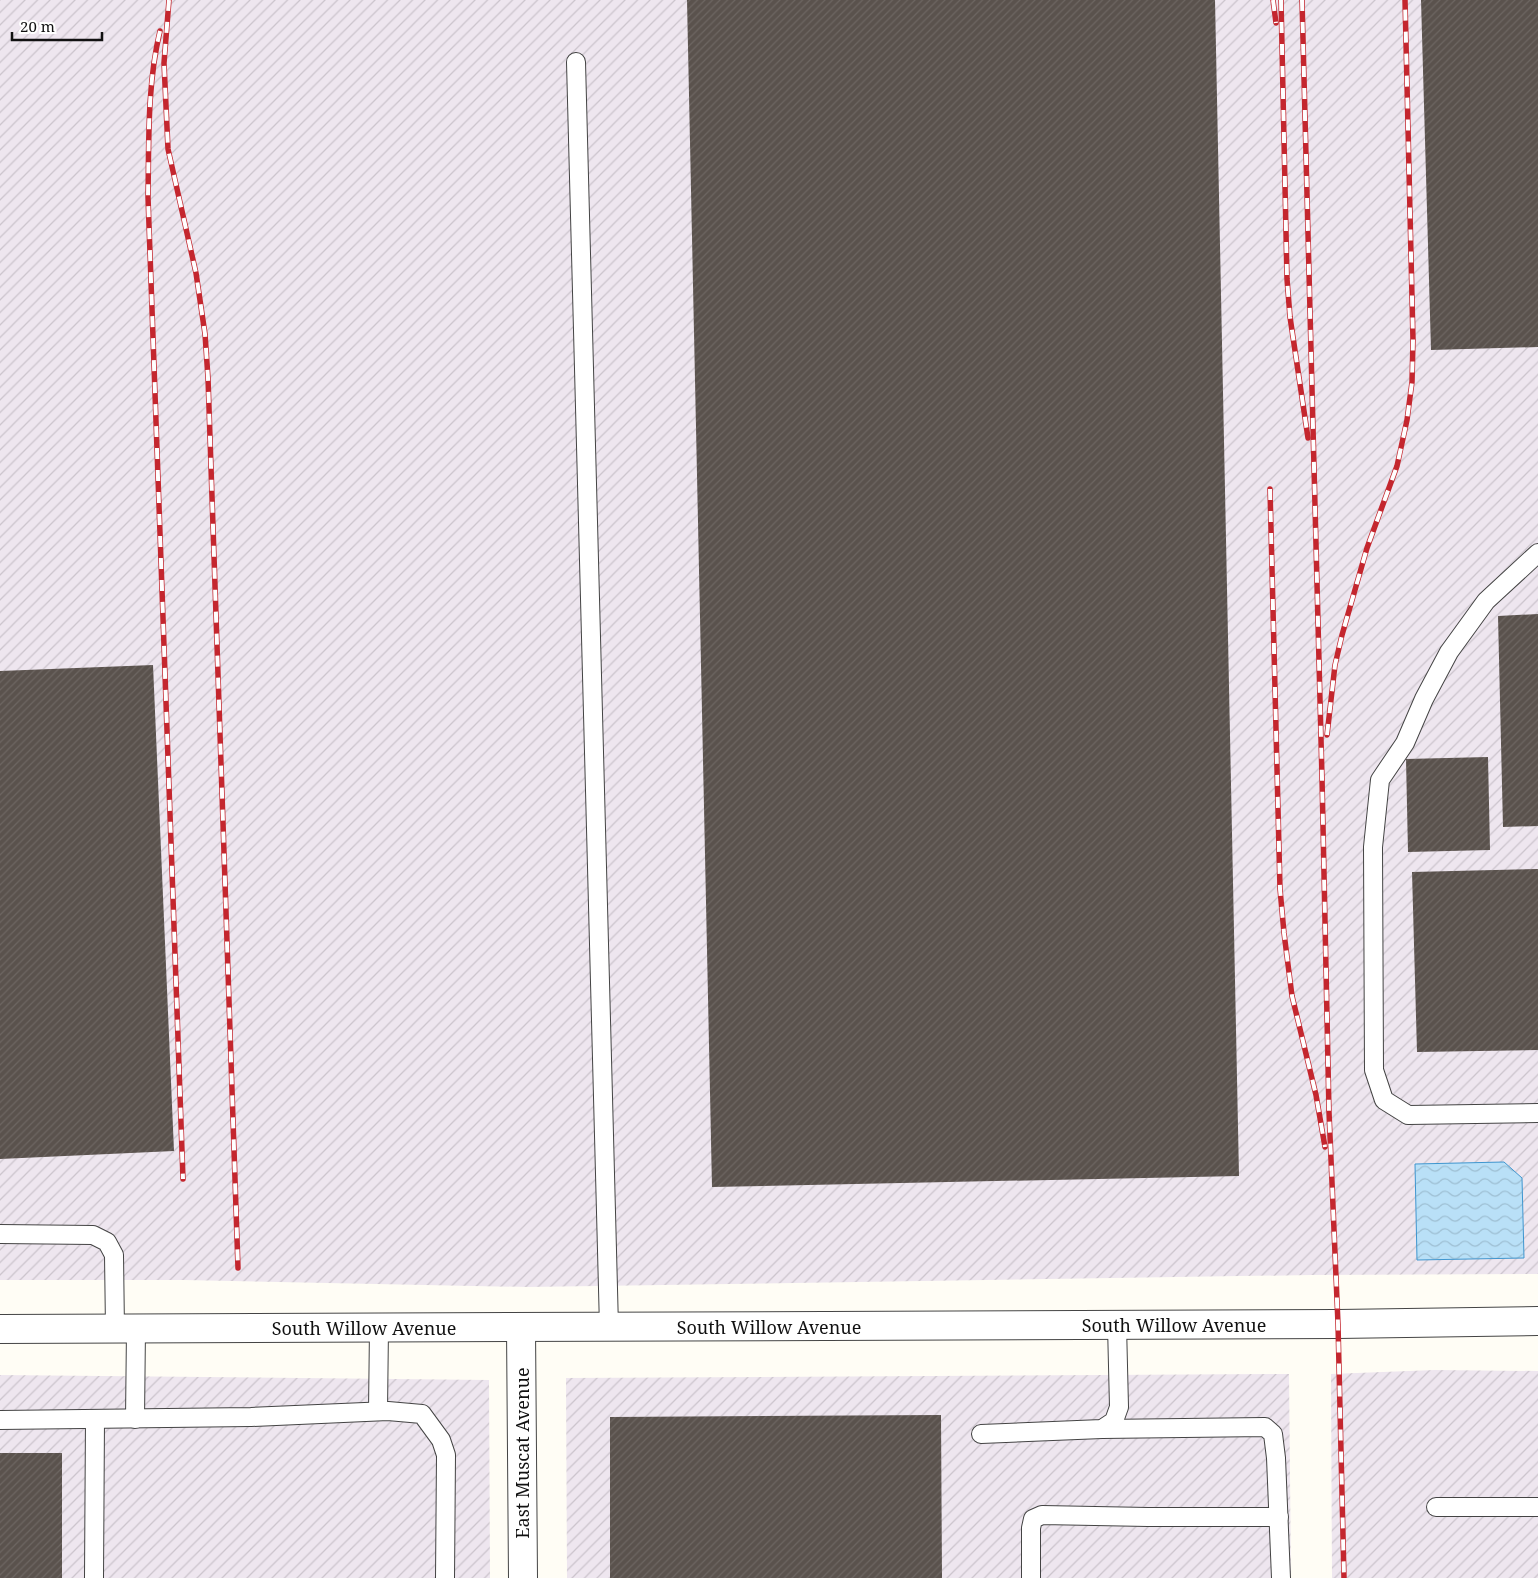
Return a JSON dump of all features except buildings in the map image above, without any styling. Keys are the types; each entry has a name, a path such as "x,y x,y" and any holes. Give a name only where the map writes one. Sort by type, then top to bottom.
{"street":[{"name":"South Willow Avenue","path":"0,1329 1338,1324 1538,1320"},
{"name":"East Muscat Avenue","path":"521,1328 523,1578"}],"lane":[{"path":"576,62 609,1327"},
{"path":"1538,553 1486,601 1450,652 1424,699 1405,742 1380,780 1373,847 1374,1070 1384,1100 1408,1115 1538,1113"},
{"path":"0,1234 93,1235 107,1242 114,1255 125,1329 134,1419"},
{"path":"1102,1430 1114,1421 1119,1407 1117,1325"},
{"path":"378,1411 379,1328"},
{"path":"0,1420 251,1417 388,1410 422,1414 441,1440 446,1455 444,1578"},
{"path":"94,1578 95,1419"},
{"path":"981,1434 1265,1427 1273,1434 1276,1458 1281,1578"},
{"path":"1436,1507 1538,1507"},
{"path":"1031,1578 1031,1528 1033,1520 1042,1515 1279,1517"}],"shaded area":[{"path":"0,0 1538,0 1538,1274 1311,1275 528,1287 184,1280 0,1280"},
{"path":"1435,1370 1538,1371 1538,1578 1332,1578 1331,1374"},
{"path":"1289,1374 1291,1578 567,1578 566,1378"},
{"path":"0,1375 489,1380 490,1578 0,1578"}],"water":[{"path":"1504,1162 1522,1178 1524,1258 1417,1260 1415,1164"}],"railway":[{"path":"169,0 164,63 168,149 196,273 205,334 208,378 238,1268"},
{"path":"1273,0 1276,23"},
{"path":"1281,0 1287,279 1290,317 1308,438"},
{"path":"1302,0 1329,1112 1338,1324 1344,1578"},
{"path":"1327,735 1335,665 1342,635 1367,548 1397,466 1407,420 1412,382 1413,340 1405,0"},
{"path":"160,31 151,93 148,197 183,1179"},
{"path":"1270,489 1280,889 1292,996 1316,1095 1325,1147"}]}
